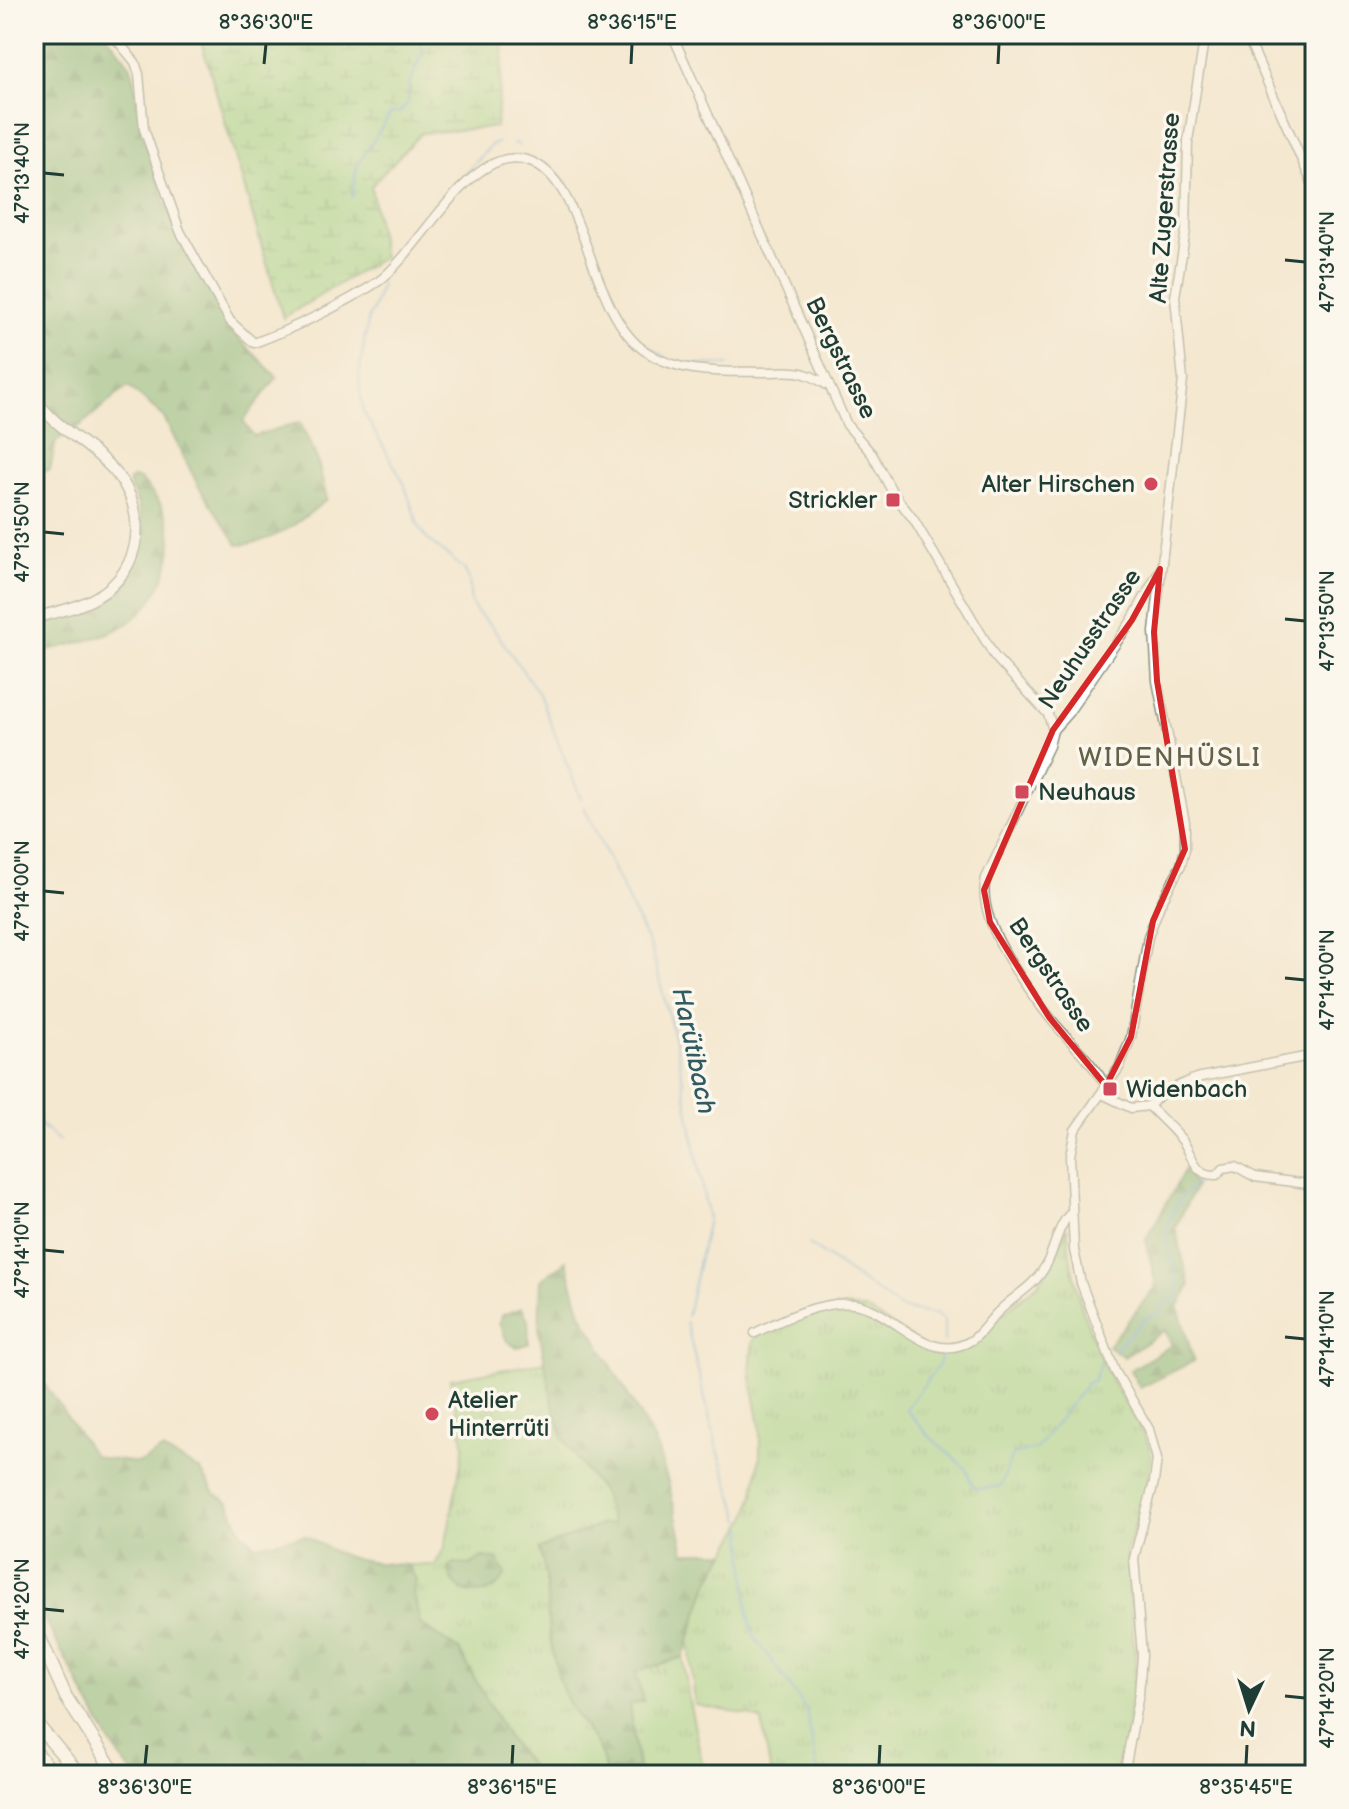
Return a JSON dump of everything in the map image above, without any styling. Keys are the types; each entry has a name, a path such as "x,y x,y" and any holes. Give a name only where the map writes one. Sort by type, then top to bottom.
{"highway":[{"path":"34,1625 66,1697 116,1775"},
{"path":"34,1721 80,1775"},
{"path":"34,1750 55,1775"}],"main road":[{"path":"34,397 44,411 107,464 124,483 134,506 137,532 131,560 112,586 84,603 34,618"}],"street":[{"path":"112,34 135,62 144,129 180,231 230,321 254,343 287,330 378,281 402,260 474,176 490,164 520,158 545,169 566,194 611,311 626,333 647,352 686,369 800,372 827,385"},
{"name":"Bergstrasse","path":"672,34 847,425 872,454 995,657 1048,714 1053,730 1049,746 986,878 984,899 990,922 1026,984 1104,1090"},
{"name":"Alte Zugerstrasse","path":"1104,1090 1126,1054 1148,937 1160,905 1181,865 1185,849 1185,822 1157,681 1154,632 1183,380 1175,297 1186,230 1188,141 1205,34"},
{"path":"1246,34 1315,190"},
{"path":"800,372 810,367 816,358"},
{"name":"Neuhusstrasse","path":"1053,730 1069,712 1132,620 1160,569"},
{"path":"1124,1775 1139,1694 1142,1655 1134,1558 1157,1459 1149,1429 1115,1371 1077,1266 1070,1144 1081,1119 1104,1090 1131,1108 1149,1106 1162,1093 1196,1078 1315,1055"},
{"path":"1149,1106 1183,1141 1193,1164 1208,1175 1217,1175 1223,1168 1235,1166 1255,1177 1315,1185"},
{"path":"755,1333 798,1314 846,1303 872,1310 925,1342 936,1346 957,1346 972,1340 999,1310 1028,1289 1051,1257 1065,1219 1072,1212"}],"highlighted area":[{"path":"1160,569 1154,632 1157,681 1185,849 1153,921 1131,1037 1106,1086 1049,1017 990,922 984,890 1053,730 1132,620"}],"green space":[{"path":"34,34 106,34 130,65 141,129 177,235 232,332 277,377 243,421 254,436 300,422 317,459 327,499 275,536 238,545 199,487 163,416 128,386 77,428 56,441 50,470 34,472"},
{"path":"199,34 505,34 496,127 421,133 371,186 383,257 283,318"},
{"path":"132,478 140,479 152,493 169,524 170,556 159,587 140,613 119,628 83,642 34,652 34,622 92,606 113,590 123,575 138,542 141,523 138,504 128,482"},
{"path":"1185,1169 1195,1187 1175,1228 1190,1286 1178,1307 1194,1361 1140,1388 1130,1370 1172,1345 1165,1330 1124,1357 1108,1346 1156,1286 1146,1240"},
{"path":"1067,1227 1072,1268 1096,1347 1147,1441 1151,1458 1147,1484 1126,1549 1136,1669 1121,1775 771,1775 762,1721 749,1715 695,1705 689,1640 707,1586 748,1516 754,1493 760,1455 760,1425 750,1372 753,1340 760,1333 791,1319 845,1306 869,1311 930,1350 946,1352 972,1345 986,1334 994,1321 1040,1282"},
{"path":"566,1261 581,1313 655,1442 669,1485 684,1552 725,1552 707,1586 683,1657 636,1672 643,1701 629,1705 638,1769 605,1771 594,1741 565,1695 550,1636 545,1575 539,1549 603,1524 613,1524 603,1494 563,1438 539,1331 541,1280"},
{"path":"522,1308 528,1319 529,1343 517,1348 507,1341 499,1322 502,1315"},
{"path":"545,1362 563,1438 603,1494 613,1524 539,1550 547,1572 548,1619 576,1716 604,1760 638,1768 629,1705 636,1672 683,1657 702,1775 538,1775 507,1737 459,1650 420,1624 413,1591 416,1580 408,1565 435,1565 445,1547 464,1446 450,1379","holes":["483,1557 496,1588 469,1593 470,1565"]},
{"path":"34,1368 93,1455 140,1463 162,1450 200,1470 215,1493 229,1503 242,1532 256,1545 305,1535 354,1559 408,1565 416,1580 413,1591 420,1624 459,1650 507,1737 538,1775 133,1775 110,1742 42,1615 34,1594"},
{"path":"483,1557 498,1560 505,1574 501,1583 493,1589 475,1593 457,1586 451,1578 449,1567 454,1563 470,1565"}],"waterway":[{"path":"352,197 357,166 391,113 400,112 408,103 409,85 423,51 420,34"},
{"path":"458,183 491,145 498,143"},
{"path":"513,143 519,145"},
{"path":"545,163 568,184 574,206"},
{"path":"381,285 369,316 364,342 359,378 363,411 404,483 418,525 426,538 464,569 469,579 471,603 493,628 539,694 581,799"},
{"path":"642,342 663,356"},
{"path":"688,364 729,365"},
{"name":"Harütibach","path":"584,807 652,951 677,1048 708,1219 687,1316"},
{"path":"34,1119 59,1141"},
{"path":"1113,1351 1147,1317 1160,1313 1162,1304 1177,1298 1177,1276 1168,1248 1167,1229 1178,1203 1199,1181"},
{"path":"809,1244 900,1308 937,1315 944,1320 944,1341"},
{"name":"Harütibach","path":"686,1322 716,1444 741,1520"},
{"path":"941,1355 940,1363 906,1409 928,1435 966,1469 977,1489 1001,1486 1012,1455 1036,1449 1087,1383 1093,1381 1101,1362"},
{"name":"Harütibach","path":"743,1527 748,1613 754,1636 806,1709 818,1775"}],"place":[{"name":"Alter Hirschen","path":"1151,484"},
{"name":"Strickler","path":"893,500"},
{"name":"Neuhaus","path":"1022,792"},
{"name":"Widenbach","path":"1110,1089"},
{"name":"Atelier Hinterrüti","path":"432,1414"}],"district":[{"name":"WIDENHÜSLI","path":"1170,758"}]}
